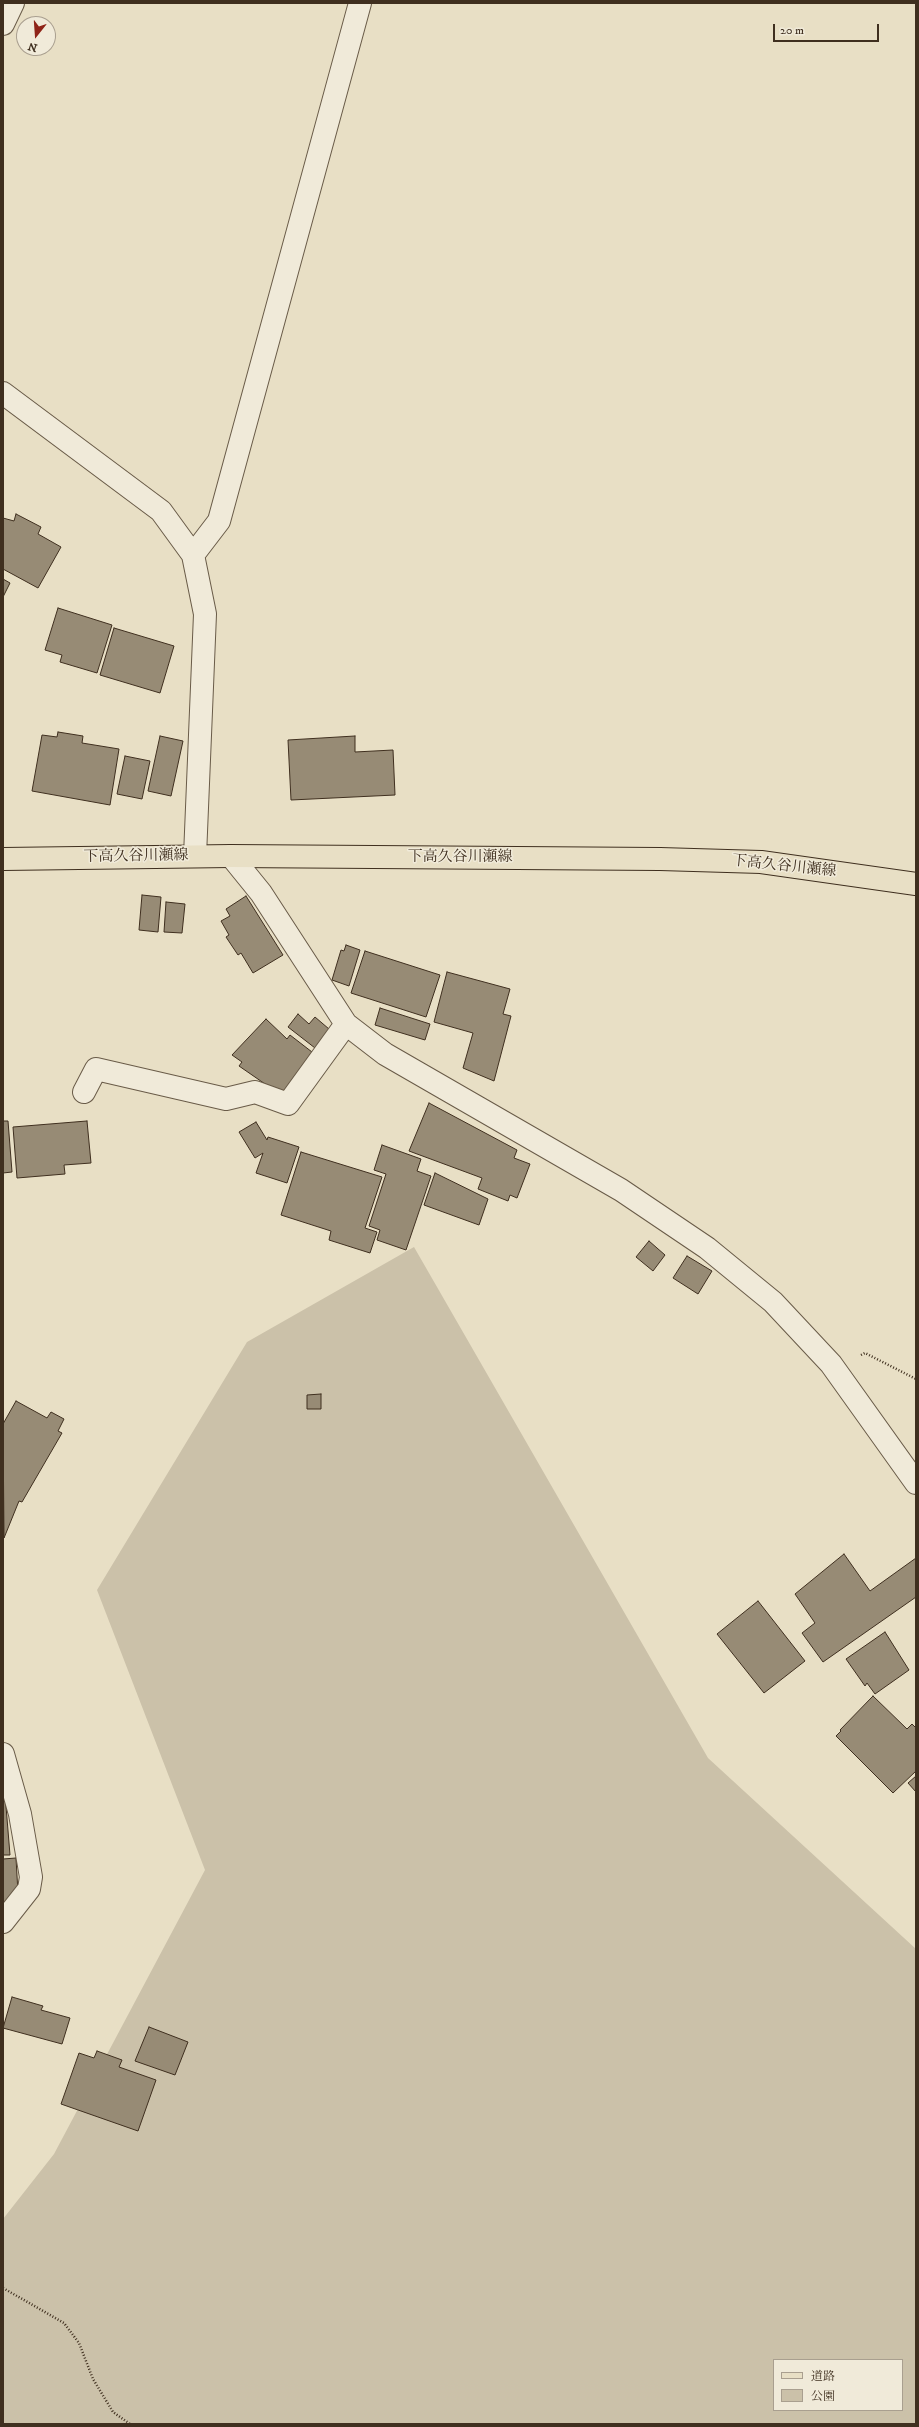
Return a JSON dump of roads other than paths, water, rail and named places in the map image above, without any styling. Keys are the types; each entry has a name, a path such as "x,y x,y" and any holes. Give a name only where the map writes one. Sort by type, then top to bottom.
{"main road":[{"name":"下高久谷川瀬線","path":"3,859 196,856 652,859 761,862 916,884"}],"street":[{"path":"3,24 12,3"},
{"path":"193,555 219,521 360,3"},
{"path":"3,393 160,511 193,555 205,614 196,856"},
{"path":"231,856 261,893 346,1024 385,1054 621,1190 707,1248 774,1302 831,1364 916,1483"},
{"path":"84,1092 96,1069 226,1099 255,1092 288,1104 346,1024"},
{"path":"3,1754 20,1814 30,1877 29,1889 3,1922"}]}
